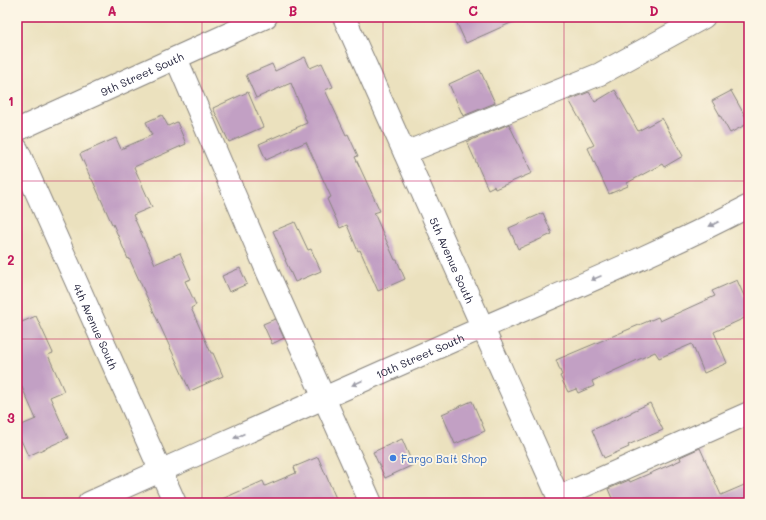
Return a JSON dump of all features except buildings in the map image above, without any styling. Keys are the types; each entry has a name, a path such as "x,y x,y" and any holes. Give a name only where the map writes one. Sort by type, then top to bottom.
{"street":[{"name":"9th Street South","path":"17,130 266,17"},
{"name":"5th Avenue South","path":"344,17 560,500"},
{"path":"405,153 600,74 704,17"},
{"path":"176,58 268,273 371,503"},
{"name":"4th Avenue South","path":"17,149 175,503"},
{"name":"10th Street South","path":"89,503 633,262 749,206"},
{"path":"560,500 749,413"}],"place":[{"name":"Fargo Bait Shop","path":"393,458"}]}
